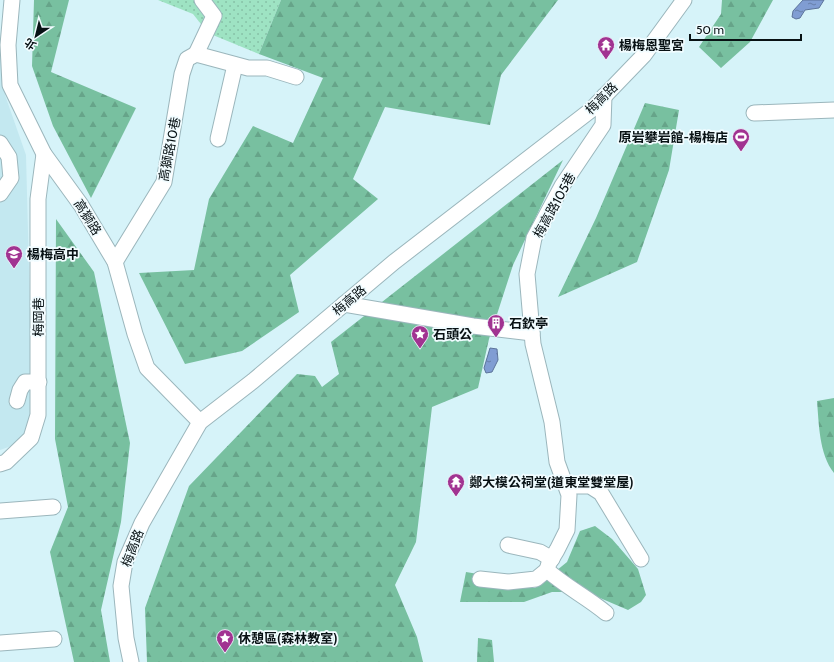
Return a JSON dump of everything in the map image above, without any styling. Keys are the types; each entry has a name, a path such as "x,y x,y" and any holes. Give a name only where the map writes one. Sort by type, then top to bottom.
{"street":[{"name":"高獅路","path":"12,0 8,45 10,85 44,154 81,205 115,262 135,334 147,368 200,422"},
{"name":"高獅路10巷","path":"115,262 164,182 182,74 188,59 196,54 214,16 202,0"},
{"name":"梅高路","path":"131,662 121,586 125,562 142,523 200,422 253,381 394,262 591,110 644,55 684,0"},
{"path":"196,54 248,68 267,68 296,77"},
{"path":"218,139 235,65"},
{"name":"梅高路105巷","path":"550,564 567,530 569,495 557,462 552,422 533,344 527,274 534,238 562,186 603,124 604,96"},
{"path":"754,113 834,110"},
{"path":"0,143 10,157 11,178 0,194"},
{"name":"梅岡巷","path":"0,464 6,462 31,438 38,415 38,199 44,154"},
{"path":"344,304 472,326 532,333"},
{"path":"17,401 20,390 25,382 39,382"},
{"path":"567,486 590,486 601,493 641,559"},
{"path":"0,511 53,507"},
{"path":"508,545 540,552 550,564 562,584 592,601 606,613"},
{"path":"480,579 508,582 536,579 550,564"},
{"path":"0,643 54,639"}],"shaded area":[{"name":"楊梅高中","path":"0,46 5,95 26,155 33,424 14,445 0,450"}],"green space":[{"path":"34,0 69,0 51,72 136,108 91,198 53,126 32,66"},
{"path":"158,0 281,0 259,54 208,33 193,14"},
{"path":"281,0 558,0 501,75 490,125 385,107 353,179 378,199 290,275 299,312 242,351 185,364 139,273 194,270 209,199 253,126 293,143 323,78 259,54"},
{"path":"722,0 773,0 750,42 721,68 699,47 721,14"},
{"path":"645,103 679,110 669,170 637,262 558,297 596,218"},
{"path":"563,160 513,265 489,339 478,388 432,407 416,542 395,585 417,637 423,662 147,662 145,608 189,486 297,374 315,376 322,387 339,374 331,342"},
{"path":"56,219 94,272 130,443 121,522 101,610 110,662 74,662 50,552 68,507 55,439"},
{"path":"834,398 834,473 825,457 819,429 817,401"},
{"path":"595,526 612,539 638,569 646,595 641,602 628,610 586,592 552,592 524,602 460,602 466,572 496,577 501,588 535,588 567,562 580,531"},
{"path":"478,638 492,640 494,662 477,662"}],"water":[{"path":"803,0 824,0 819,8 805,10 800,18 796,19 792,17 793,11"},
{"path":"490,348 497,349 498,360 492,372 486,373 484,368"}],"place":[{"name":"楊梅恩聖宮","path":"606,60"},
{"name":"原岩攀岩館-楊梅店","path":"741,152"},
{"name":"楊梅高中","path":"14,269"},
{"name":"石欽亭","path":"496,338"},
{"name":"石頭公","path":"420,349"},
{"name":"鄭大模公祠堂(道東堂雙堂屋)","path":"456,497"},
{"name":"休憩區(森林教室)","path":"225,653"}]}
